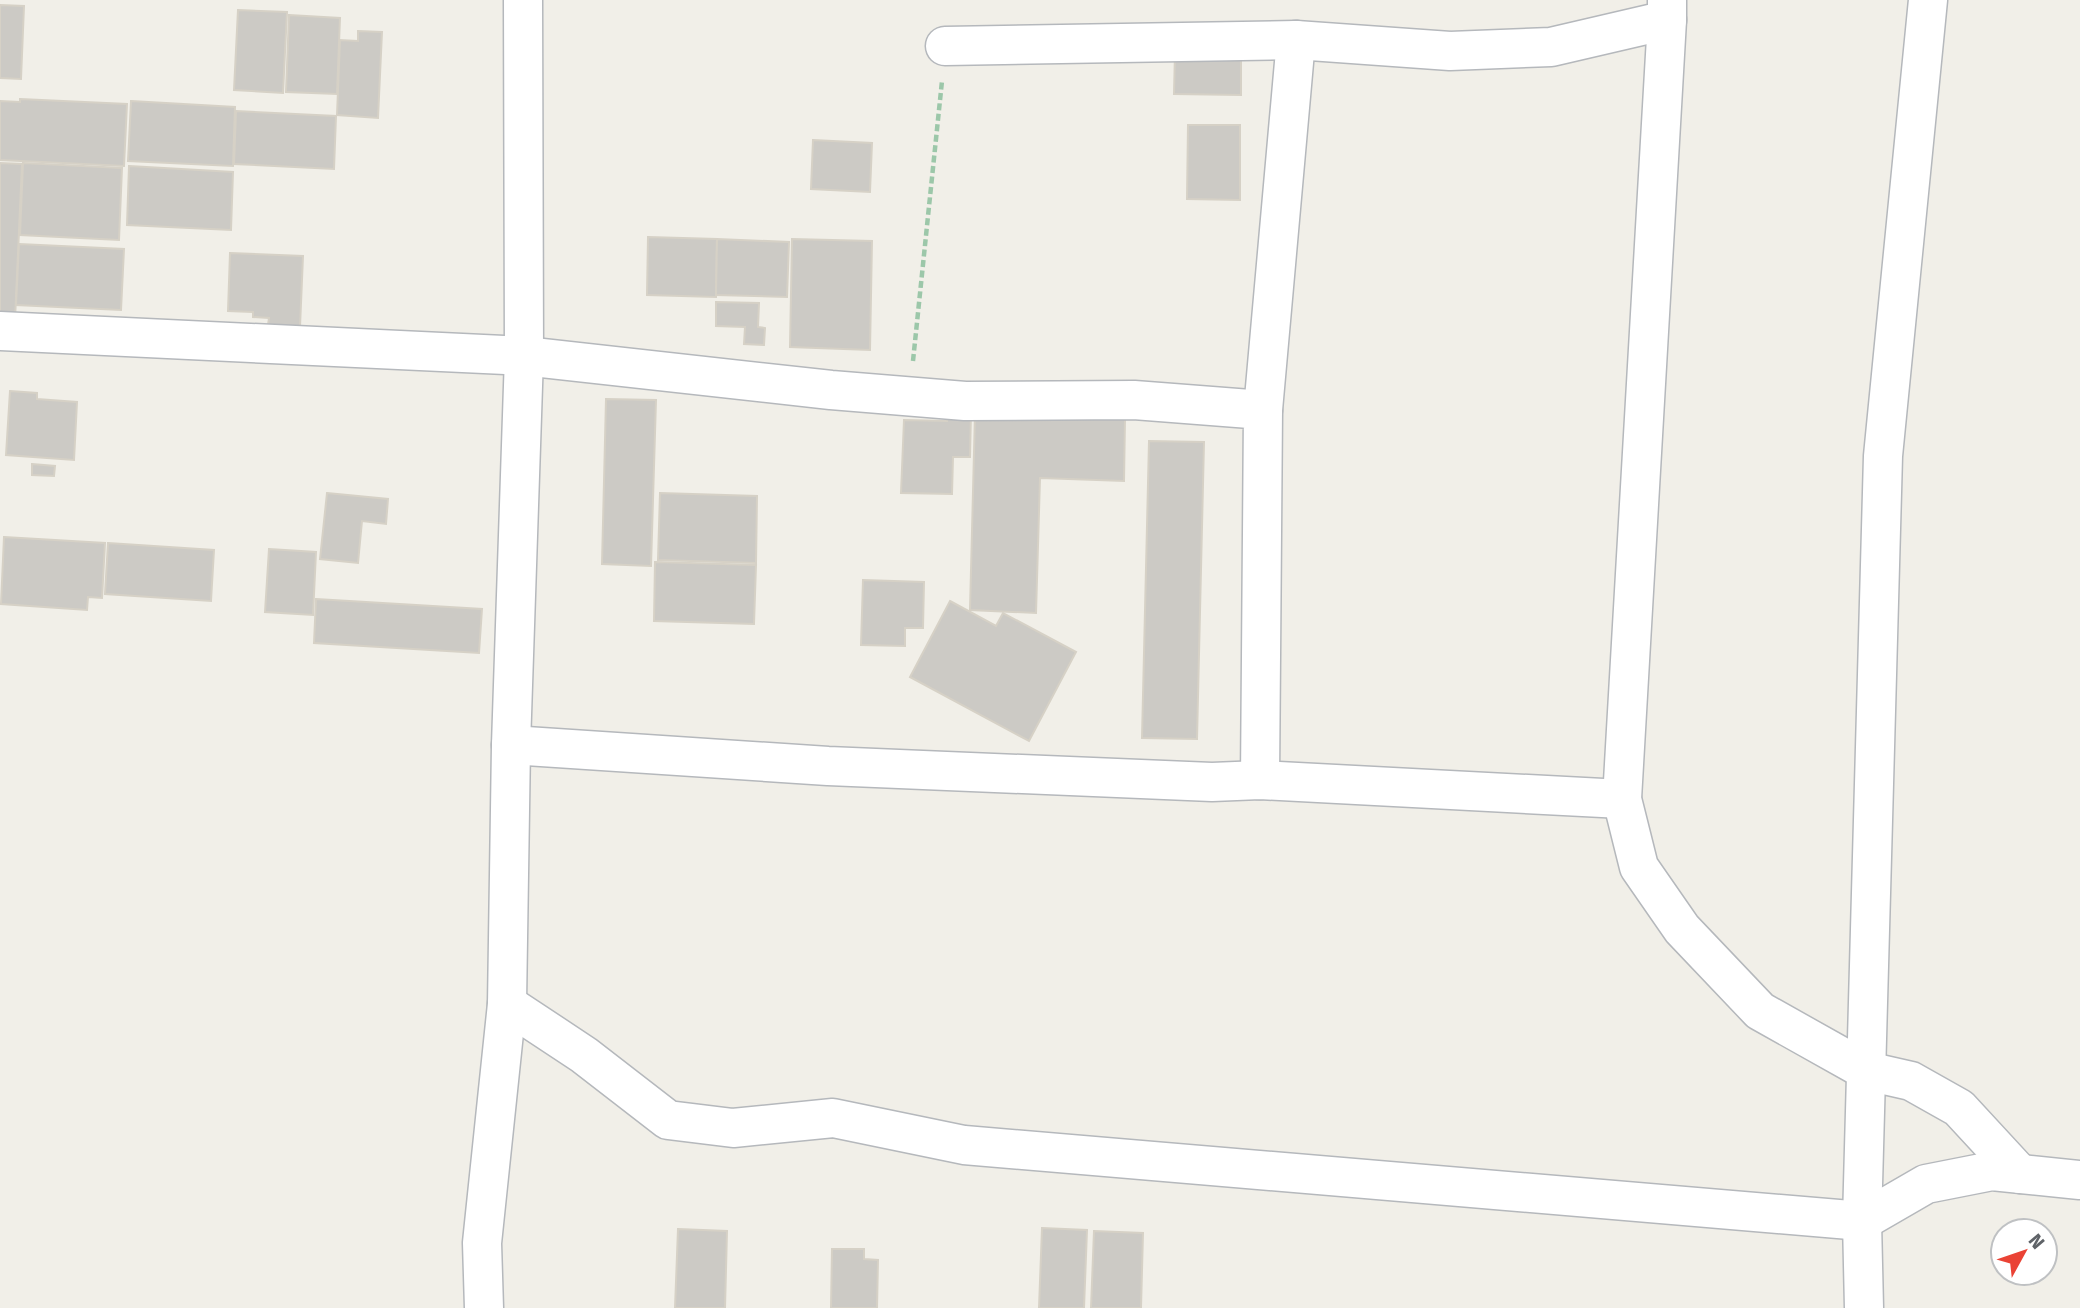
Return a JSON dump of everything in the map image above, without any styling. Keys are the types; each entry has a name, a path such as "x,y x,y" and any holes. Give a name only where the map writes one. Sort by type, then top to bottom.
{"street":[{"path":"484,1308 482,1243 507,1004 524,356 523,0"},
{"path":"1864,1308 1862,1221 1883,456 1928,0"},
{"path":"945,46 1296,40 1450,51 1551,47 1667,10 1622,799 1639,867 1682,929 1760,1011 1867,1071 1910,1081 1958,1108 2020,1174"},
{"path":"1260,780 1263,410 1296,40"},
{"path":"0,331 524,356 831,390 965,401 1134,400 1263,410"},
{"path":"512,745 854,767 1212,782 1260,780 1622,799"},
{"path":"507,1004 584,1055 668,1120 733,1128 834,1118 964,1145 1862,1221 1926,1184 1992,1171 2080,1180"}],"path":[{"path":"909,397 945,46"}],"building":[{"path":"0,5 24,6 21,79 0,78"},
{"path":"238,10 287,12 283,93 234,90"},
{"path":"289,15 340,18 337,94 286,92"},
{"path":"358,31 382,32 378,118 337,115 340,40 358,41"},
{"path":"1175,52 1241,54 1241,95 1174,94"},
{"path":"20,99 127,104 124,166 0,160 0,101 20,102"},
{"path":"131,101 235,107 233,166 128,161"},
{"path":"236,111 336,116 334,169 234,164"},
{"path":"1188,125 1240,125 1240,200 1187,199"},
{"path":"813,140 872,143 870,192 811,189"},
{"path":"0,163 22,164 15,320 0,320"},
{"path":"23,163 122,168 119,240 20,235"},
{"path":"129,166 233,172 231,230 127,225"},
{"path":"648,237 717,239 716,297 647,295"},
{"path":"717,239 789,242 787,297 716,295"},
{"path":"792,239 872,241 870,350 790,347"},
{"path":"19,244 124,249 121,310 16,305"},
{"path":"230,253 303,256 300,327 268,325 269,318 253,317 253,312 228,311"},
{"path":"716,302 759,303 758,327 765,328 764,345 744,344 745,327 716,326"},
{"path":"10,391 37,393 37,399 77,402 74,460 6,455"},
{"path":"606,399 656,400 651,566 602,564"},
{"path":"947,411 971,412 970,457 953,457 952,494 901,493 904,420 947,421"},
{"path":"975,413 1125,418 1124,481 1040,478 1036,613 970,610"},
{"path":"1149,441 1204,442 1197,739 1142,738"},
{"path":"32,464 55,466 54,476 32,475"},
{"path":"327,493 388,499 386,524 362,521 358,563 320,559"},
{"path":"660,493 757,496 756,563 658,560"},
{"path":"4,537 105,543 102,598 88,597 87,610 1,604"},
{"path":"108,543 214,550 211,601 105,594"},
{"path":"269,549 316,552 313,615 265,612"},
{"path":"655,562 756,565 754,624 654,621"},
{"path":"863,580 924,582 923,628 905,628 905,646 861,645"},
{"path":"316,599 482,609 479,653 314,643"},
{"path":"950,601 996,626 1003,613 1076,652 1029,741 910,677"},
{"path":"1042,1228 1087,1230 1084,1308 1039,1308"},
{"path":"678,1229 727,1231 725,1308 675,1308"},
{"path":"1094,1231 1143,1233 1141,1308 1091,1308"},
{"path":"832,1249 864,1249 864,1259 878,1260 877,1308 831,1308"}]}
